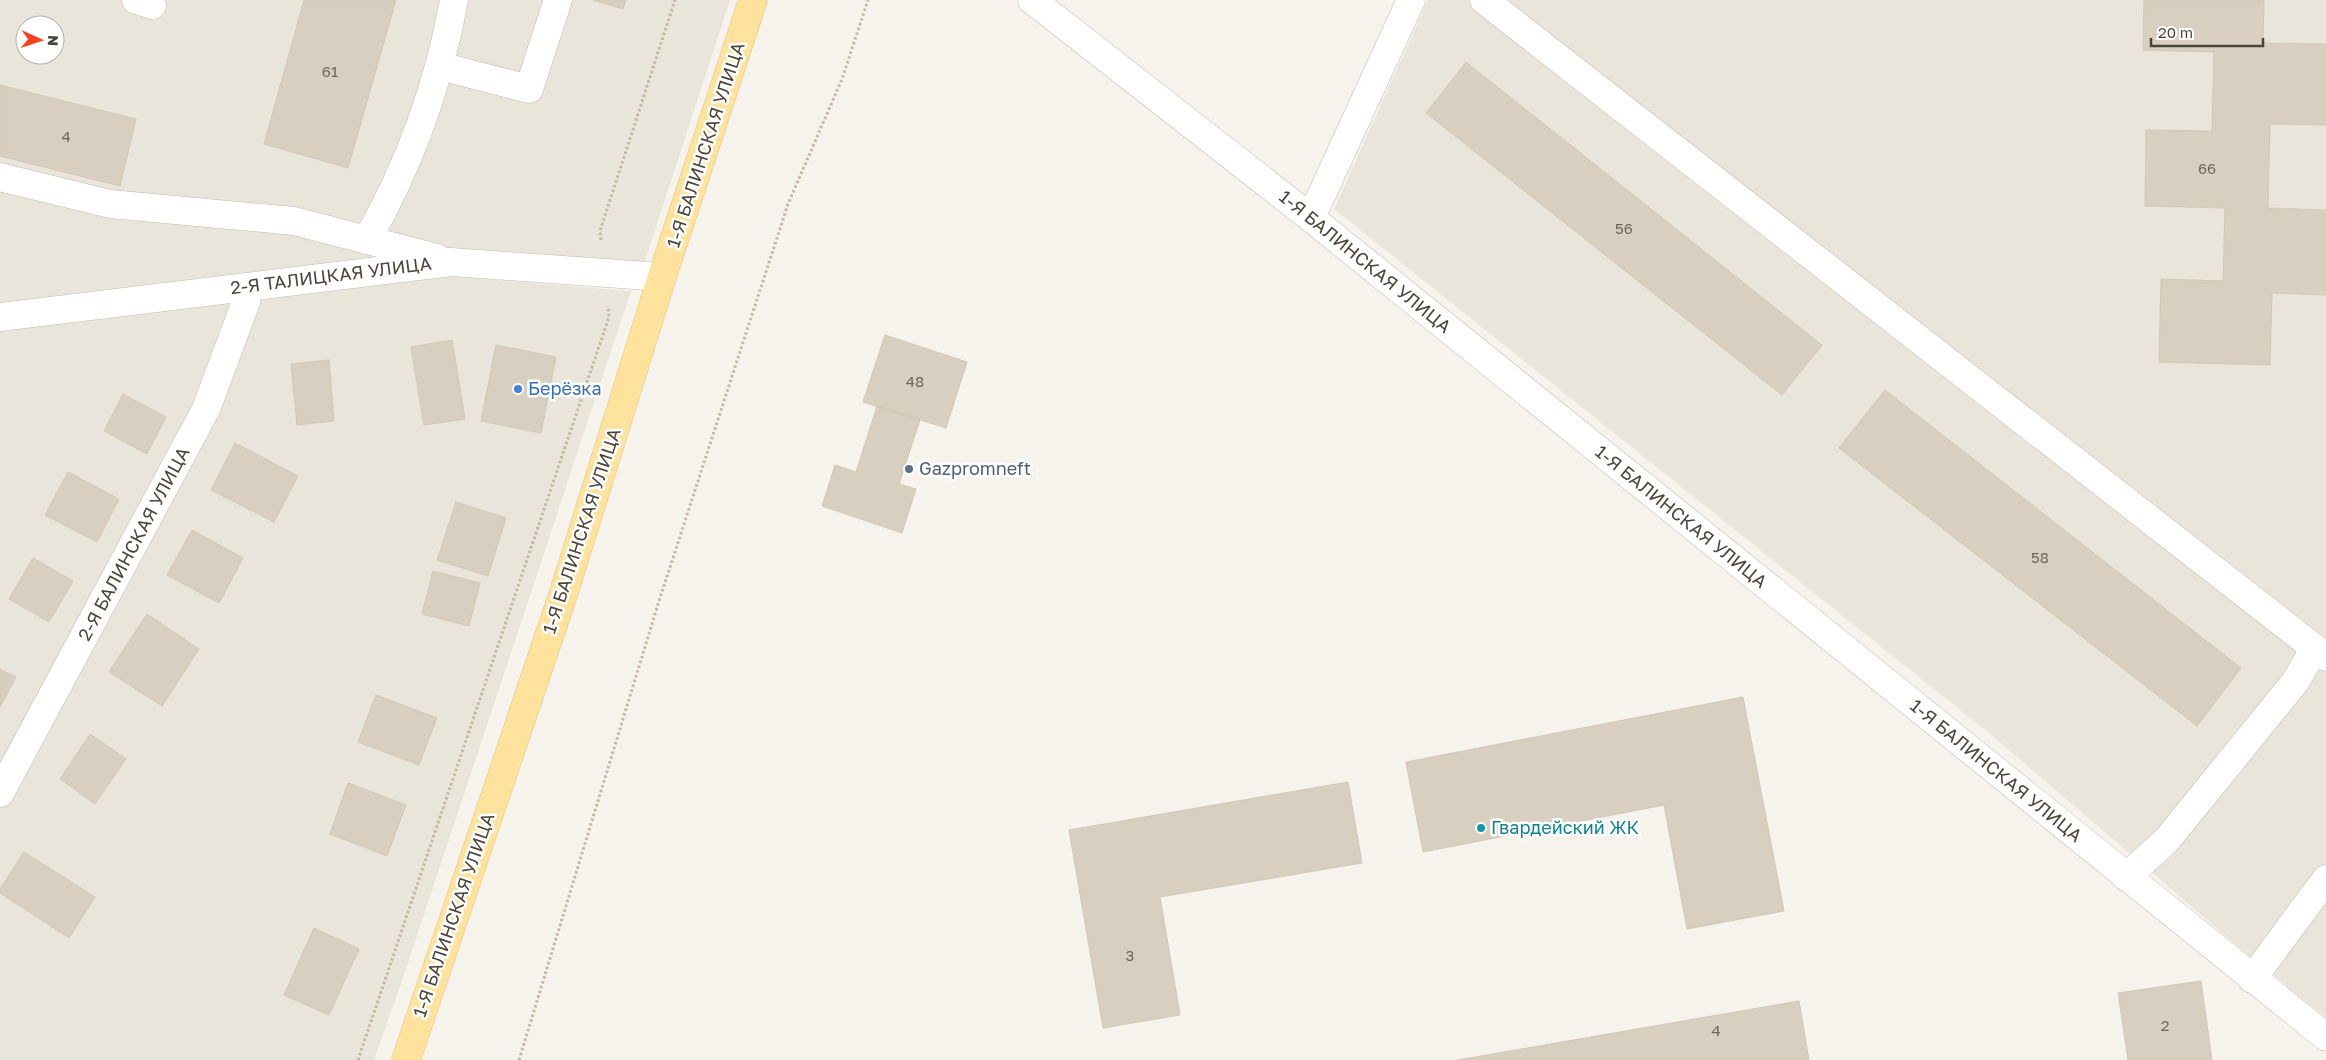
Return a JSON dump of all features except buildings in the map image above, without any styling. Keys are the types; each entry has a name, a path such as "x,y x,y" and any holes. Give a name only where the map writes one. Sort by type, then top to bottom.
{"main road":[{"name":"1-Я БАЛИНСКАЯ УЛИЦА","path":"406,1060 563,594 662,277 753,0"}],"street":[{"path":"367,240 387,204 417,133 440,66 454,0"},
{"path":"440,66 529,90 558,0"},
{"name":"1-Я БАЛИНСКАЯ УЛИЦА","path":"1032,0 1310,218 2326,1037"},
{"path":"1310,218 1411,0"},
{"path":"1484,0 2320,653 2166,841 2126,877"},
{"path":"0,176 110,204 294,221 451,262"},
{"name":"2-Я ТАЛИЦКАЯ УЛИЦА","path":"0,317 451,262 662,277"},
{"name":"2-Я БАЛИНСКАЯ УЛИЦА","path":"0,793 206,408 246,302 248,287"},
{"path":"2252,979 2326,879"}],"path":[{"path":"358,1060 609,317 600,231 675,0"},
{"path":"519,1060 659,601 785,214 842,80 868,0"}],"shaded area":[{"path":"0,0 730,0 644,264 446,250 246,302 447,276 631,291 403,978 374,1060 0,1060"},
{"path":"1428,0 2326,0 2326,1017 2248,955 1989,733 1334,209"}],"place":[{"name":"Берёзка","path":"518,389"},
{"name":"Gazpromneft","path":"909,469"},
{"name":"Гвардейский ЖК","path":"1481,828"}]}
